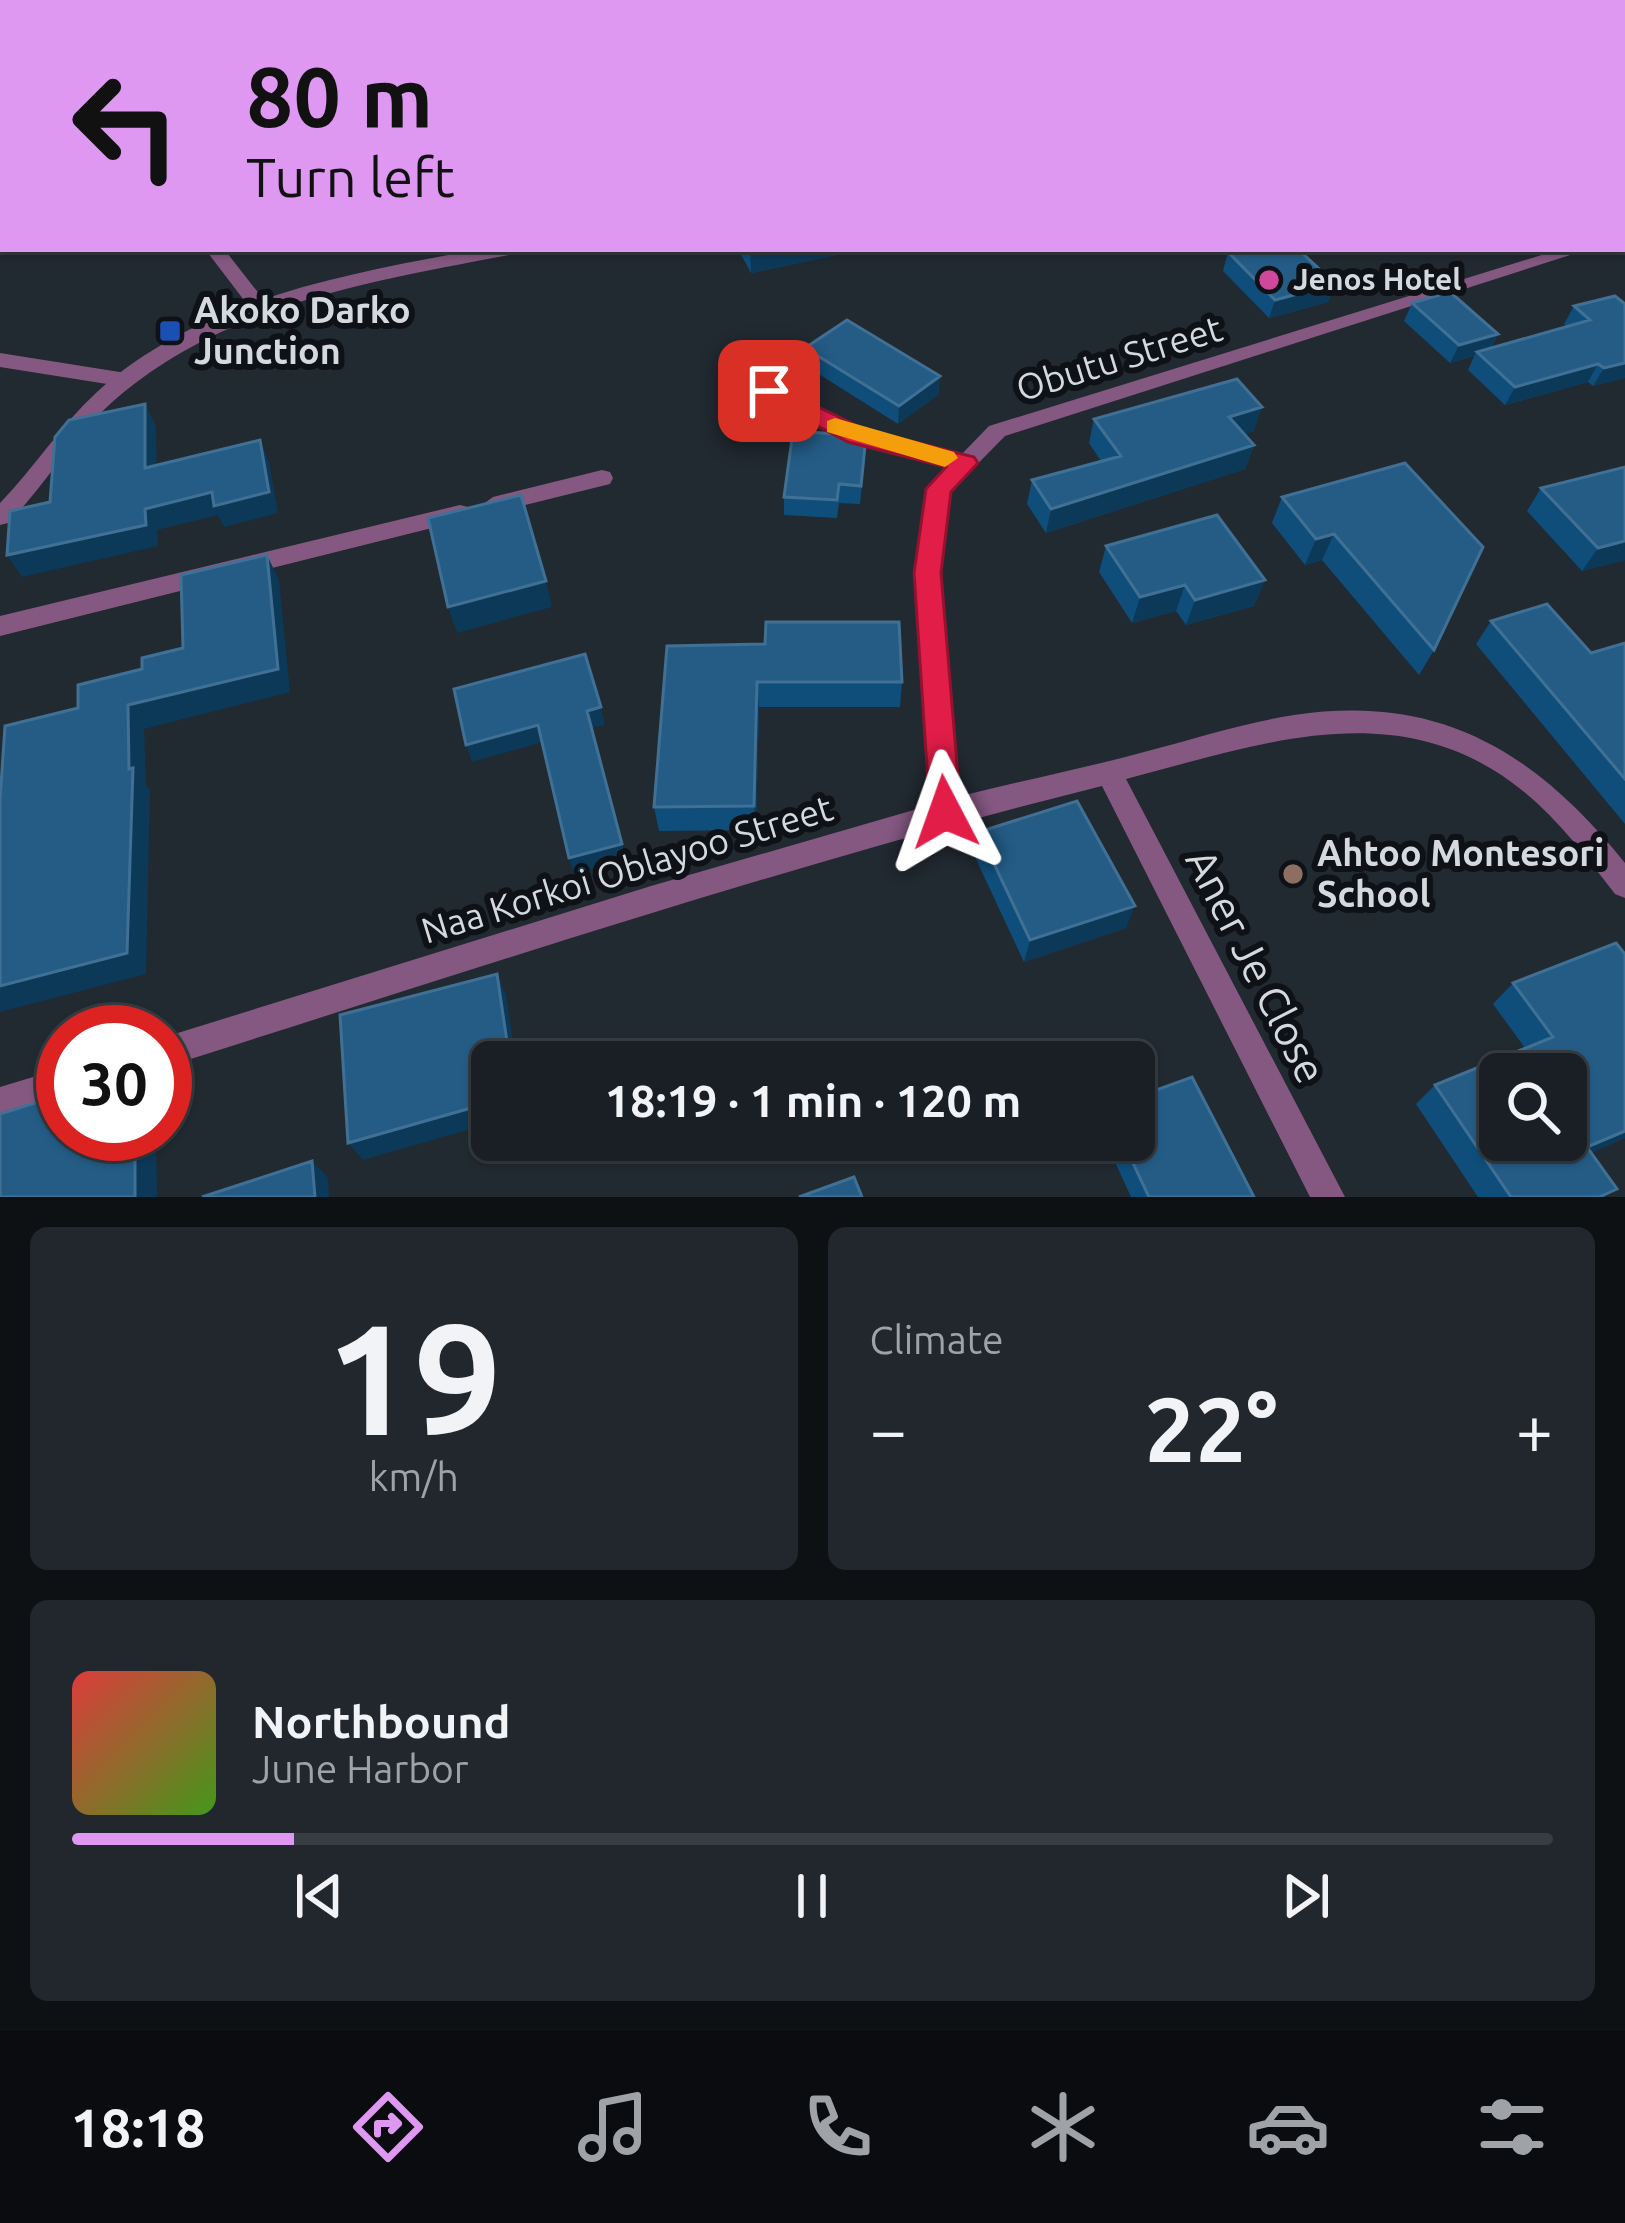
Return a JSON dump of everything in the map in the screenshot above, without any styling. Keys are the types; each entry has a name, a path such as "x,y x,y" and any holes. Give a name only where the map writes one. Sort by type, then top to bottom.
{"street":[{"path":"216,252 260,308"},
{"path":"1,519 79,424 126,380 195,337 260,308 330,286 494,252"},
{"name":"Obutu Street","path":"945,812 927,573 939,489 997,431 1570,252"},
{"path":"0,360 126,380"},
{"path":"0,626 602,478"},
{"name":"Naa Korkoi Oblayoo Street","path":"192,1044 945,812 1334,722 1400,724 1450,738 1509,765 1559,802 1625,885"},
{"name":"Aner Je Close","path":"1109,773 1328,1197"},
{"path":"0,1103 36,1092"}],"lane":[{"path":"733,371 857,436 965,463"}],"building":[{"path":"1228,252 1301,252 1335,284 1275,300"},
{"path":"1450,292 1498,334 1459,345 1412,303"},
{"path":"1615,296 1625,304 1625,363 1604,368 1598,364 1515,387 1477,352 1590,320 1574,306"},
{"path":"847,320 940,376 899,406 805,348"},
{"path":"1237,379 1262,407 1229,417 1254,445 1051,509 1032,480 1121,456 1094,419"},
{"path":"145,404 145,468 260,440 269,492 214,506 212,492 145,509 146,525 7,555 10,511 50,502 55,437 69,420"},
{"path":"793,431 866,436 861,486 839,484 837,500 784,497"},
{"path":"1405,463 1483,547 1434,650 1334,534 1316,539 1282,497"},
{"path":"1625,467 1625,541 1598,548 1541,488"},
{"path":"521,495 546,581 448,607 428,518"},
{"path":"1217,515 1265,580 1195,600 1185,585 1140,597 1106,546"},
{"path":"267,555 278,669 128,705 129,769 133,768 127,953 0,986 5,726 78,708 78,685 142,669 142,658 183,648 181,575"},
{"path":"1547,604 1591,653 1625,643 1625,779 1491,621"},
{"path":"766,622 899,622 902,682 757,682 754,806 654,807 667,646 765,644"},
{"path":"585,654 601,707 587,711 622,844 569,858 538,725 466,745 454,689"},
{"path":"1077,801 1135,906 1030,940 979,832"},
{"path":"1616,943 1625,954 1625,1131 1587,1147 1587,1053 1514,1053 1553,1037 1513,983"},
{"path":"497,974 507,1041 471,1041 471,1108 348,1143 340,1015"},
{"path":"1479,1067 1479,1150 1435,1085"},
{"path":"1192,1077 1254,1197 1149,1197 1132,1161 1155,1161 1155,1090"},
{"path":"36,1103 36,1161 135,1161 135,1197 0,1197 0,1114"},
{"path":"1587,1147 1617,1189 1599,1197 1511,1197 1487,1161 1587,1161"},
{"path":"312,1161 315,1197 202,1197"},
{"path":"854,1177 862,1197 799,1197"}],"slow traffic":[{"path":"835,427 945,458"}],"place":[{"name":"Jenos Hotel","path":"1269,280"},
{"name":"Akoko Darko Junction","path":"170,331"},
{"name":"Ahtoo Montesori School","path":"1293,874"}],"route":[{"path":"769,391 857,436 965,463 939,489 927,573 945,812"}]}
